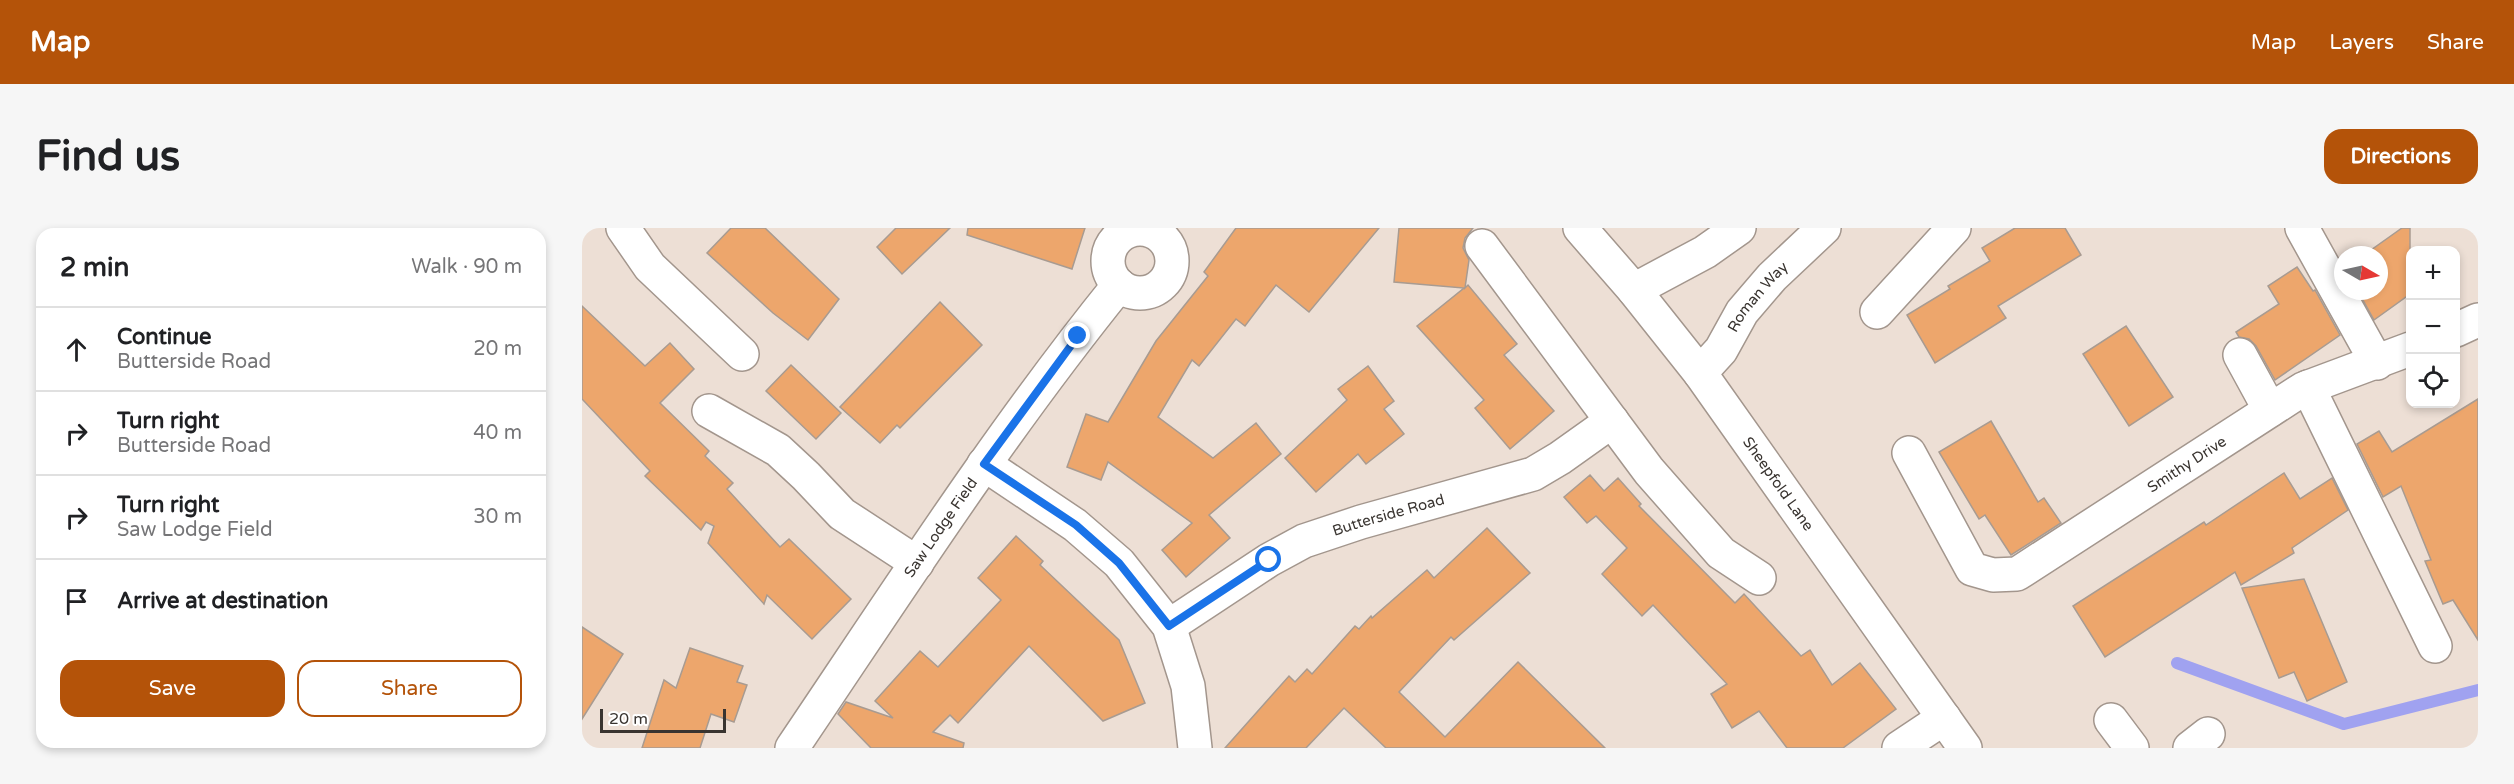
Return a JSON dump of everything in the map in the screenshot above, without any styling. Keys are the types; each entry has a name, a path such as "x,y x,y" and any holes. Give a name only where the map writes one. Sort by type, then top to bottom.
{"street":[{"path":"623,228 650,267 742,354"},
{"name":"Sheepfold Lane","path":"1580,228 1634,290 1700,373 1965,748"},
{"path":"1634,290 1705,252 1739,228"},
{"name":"Roman Way","path":"1700,373 1721,350 1742,312 1772,277 1824,228"},
{"path":"1877,312 1954,228"},
{"path":"2302,228 2377,363"},
{"path":"1139,229 1162,232 1170,252 1170,272 1165,280 1148,291 1138,292 1119,285 1112,276 1108,256 1118,237 1128,231 1139,229"},
{"path":"1482,246 1649,471 1721,553 1759,578"},
{"name":"Saw Lodge Field","path":"792,748 984,464 1064,352 1119,285"},
{"path":"2460,328 2478,320"},
{"name":"Smithy Drive","path":"1909,453 1972,569 1993,575 2017,573 2308,387 2377,363 2406,350"},
{"path":"2240,355 2270,410"},
{"path":"2308,387 2435,646"},
{"path":"708,411 778,450 842,514 917,563"},
{"name":"Butterside Road","path":"1169,626 1269,560 1304,541 1361,522 1533,474 1612,421"},
{"path":"984,464 1076,525 1119,563 1169,626 1188,686 1195,748"},
{"path":"1899,748 1944,718"},
{"path":"2111,720 2132,748"}],"building":[{"path":"731,228 765,228 839,299 808,340 773,313 707,253"},
{"path":"896,228 950,228 902,274 877,247"},
{"path":"968,228 1085,228 1072,269 967,235"},
{"path":"1236,228 1379,228 1309,312 1276,285 1245,326 1236,319 1199,366 1192,360 1158,417 1213,458 1256,423 1281,454 1209,515 1230,538 1186,577 1162,550 1192,523 1108,462 1101,480 1067,467 1086,414 1108,422 1156,341 1208,276 1204,272"},
{"path":"1399,228 1473,228 1465,238 1463,248 1469,260 1465,288 1468,285 1517,344 1504,355 1554,411 1510,449 1475,408 1484,400 1417,326 1464,288 1394,282"},
{"path":"2015,228 2065,228 2081,255 1998,306 2006,318 1935,363 1907,315 1950,289 1948,286 1990,261 1982,248"},
{"path":"2402,228 2410,228 2410,246 2406,246 2406,297 2374,320 2363,300 2388,300 2388,246 2377,246"},
{"path":"2297,267 2313,291 2315,290 2340,335 2275,380 2256,346 2249,339 2239,337 2236,332 2279,304 2268,286"},
{"path":"940,302 982,345 900,428 897,425 880,443 840,407"},
{"path":"582,306 645,366 670,343 694,369 660,403 709,451 705,456 733,483 727,489 780,547 789,539 851,599 812,639 767,595 764,604 708,543 714,526 706,522 701,530 645,476 650,471 582,399"},
{"path":"2126,326 2173,397 2129,426 2083,354"},
{"path":"791,365 841,413 816,439 766,391"},
{"path":"1368,366 1394,401 1384,409 1404,434 1366,464 1358,454 1316,492 1285,458 1347,400 1338,389"},
{"path":"2478,399 2478,640 2453,600 2443,604 2425,561 2431,560 2401,486 2383,497 2357,444 2379,431 2392,452"},
{"path":"1991,421 2038,502 2044,498 2061,523 2011,555 1985,515 1979,519 1939,452"},
{"path":"2284,473 2300,499 2332,478 2348,510 2292,548 2294,553 2241,585 2235,572 2105,657 2073,606 2204,522 2206,525"},
{"path":"1590,475 1604,491 1618,478 1641,504 1639,506 1735,603 1744,594 1801,656 1810,650 1832,685 1860,663 1896,709 1843,748 1787,748 1759,711 1732,728 1711,694 1727,684 1653,605 1642,616 1602,574 1627,548 1596,516 1587,523 1564,497"},
{"path":"1487,528 1530,573 1454,640 1451,637 1399,692 1445,737 1518,662 1605,748 1386,748 1344,708 1306,748 1225,748 1289,676 1295,682 1307,669 1312,674 1355,626 1359,629 1371,616 1372,618 1427,570 1434,578"},
{"path":"1016,536 1043,561 1040,565 1119,640 1145,703 1103,721 1029,646 958,723 950,715 933,732 964,743 963,748 871,748 838,714 846,702 893,718 875,701 920,651 938,667 1001,600 978,578"},
{"path":"2304,579 2347,682 2307,701 2294,672 2279,678 2242,588"},
{"path":"582,627 623,654 582,719"},
{"path":"690,648 743,666 737,682 747,685 734,722 711,714 700,748 642,748 664,680 676,688"}],"waterway":[{"path":"2177,663 2344,724 2478,690"}],"route":[{"path":"1078,336 1064,352 984,464 1076,525 1119,563 1169,626 1269,560"}]}
